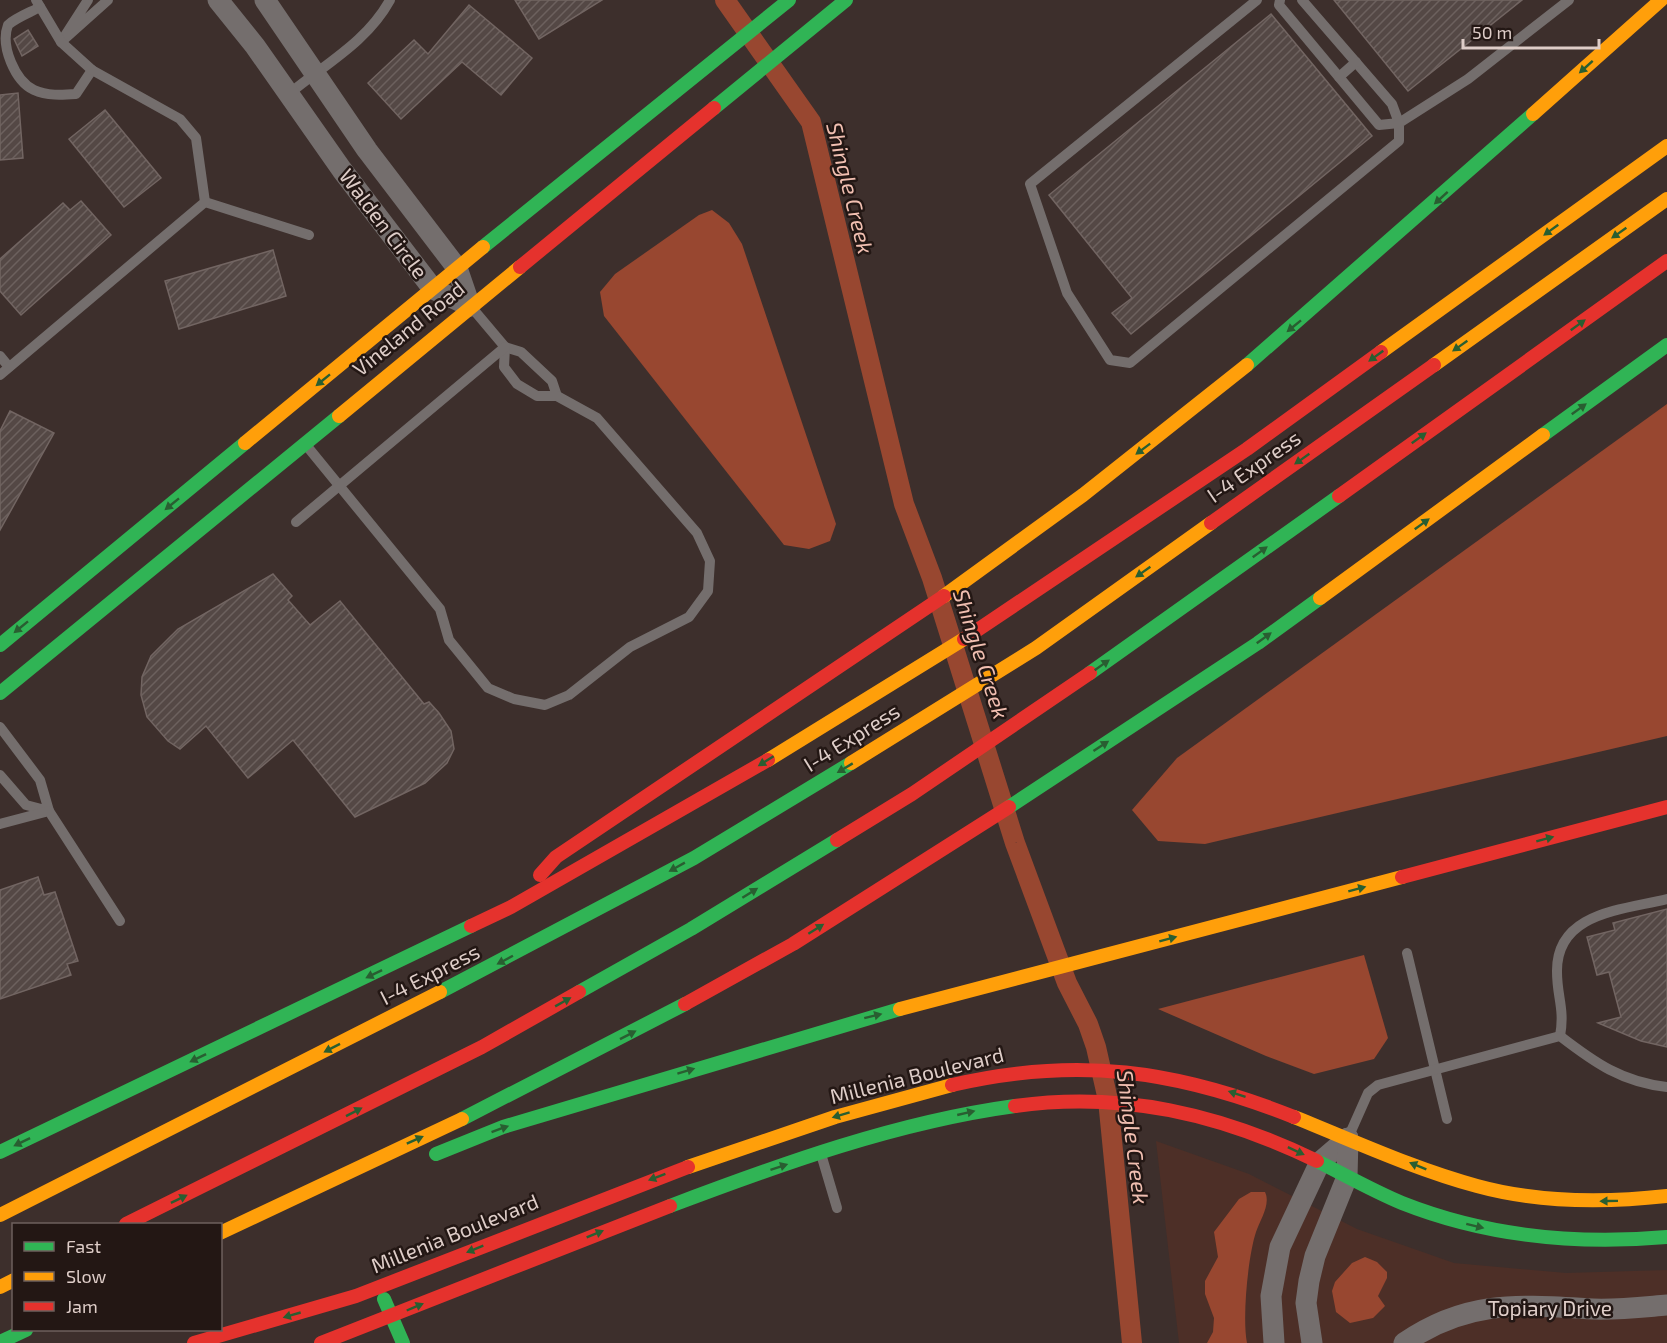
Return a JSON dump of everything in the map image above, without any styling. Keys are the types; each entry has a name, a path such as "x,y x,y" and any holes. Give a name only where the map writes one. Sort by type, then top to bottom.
{"main road":[{"name":"Vineland Road","path":"0,693 846,0"},
{"path":"511,907 556,857 878,642 1003,555 1155,439 1318,306 1660,0"},
{"name":"Vineland Road","path":"0,645 457,268 787,2"},
{"path":"0,1152 511,907 716,792 1004,614 1247,449 1667,146"},
{"name":"I-4 Express","path":"0,1215 561,930 694,858 895,737 1036,648 1667,199"},
{"path":"128,1223 482,1047 691,929 912,794 1054,699 1667,261"},
{"path":"222,1232 343,1173 484,1109 638,1030 793,944 1053,779 1258,643 1667,345"},
{"path":"343,1173 418,1158 503,1127 854,1021 1000,985 1667,807"},
{"name":"Millenia Boulevard","path":"321,1343 362,1317 379,1288 613,1194 791,1131 985,1077 1062,1068 1136,1071 1185,1080 1238,1094 1450,1178 1499,1191 1576,1201 1626,1201 1667,1197"},
{"name":"Millenia Boulevard","path":"194,1343 362,1317 391,1317 642,1216 821,1154 986,1108 1066,1100 1141,1103 1181,1110 1236,1126 1320,1162 1347,1177 1420,1210 1500,1232 1584,1241 1667,1237"},
{"path":"379,1288 403,1343"},
{"path":"0,1342 22,1331"}],"street":[{"name":"Walden Circle","path":"218,0 433,290 470,306"},
{"name":"Walden Circle","path":"265,0 367,150 457,268 470,306"},
{"path":"1274,1343 1271,1323 1273,1274 1290,1221 1320,1162 1348,1138"},
{"path":"1312,1342 1306,1303 1309,1281 1315,1257 1347,1177 1348,1138"},
{"name":"Topiary Drive","path":"1404,1343 1427,1327 1452,1316 1496,1307 1546,1305 1601,1309 1667,1305"}],"lane":[{"path":"61,42 88,0"},
{"path":"61,42 108,0"},
{"path":"289,94 353,46 381,16 390,0"},
{"path":"1257,0 1030,183 1066,293 1110,360 1130,363 1399,141 1399,123 1392,104 1302,0"},
{"path":"1280,0 1279,5 1379,125 1399,123 1468,79 1569,0"},
{"path":"92,70 76,94 58,96 33,90 6,63 0,42 8,25 38,3 61,42 92,70 180,119 186,125 196,138 205,202"},
{"path":"1339,77 1356,62"},
{"path":"205,202 309,236"},
{"path":"0,375 205,202"},
{"path":"470,306 505,347 521,352 552,381 557,396"},
{"path":"304,443 440,609 449,640 488,688 514,699 545,705 569,696 630,647 688,617 708,591 710,561 697,533 597,418 557,396 537,396 517,384 504,367 505,347"},
{"path":"296,522 505,347"},
{"path":"0,356 9,368"},
{"path":"0,727 40,780 50,811 120,921"},
{"path":"0,775 26,805 50,811"},
{"path":"0,824 50,811"},
{"path":"1560,1036 1564,1016 1557,980 1558,960 1564,941 1571,931 1588,920 1667,899"},
{"path":"1407,953 1447,1119"},
{"path":"1348,1138 1372,1088 1560,1036"},
{"path":"1560,1036 1597,1065 1631,1080 1667,1087"},
{"path":"821,1154 837,1208"}],"shaded area":[{"path":"712,210 729,223 742,244 836,524 830,541 809,549 784,545 604,316 600,292 615,274 699,215"},
{"path":"1667,404 1667,736 1205,844 1158,841 1132,810 1177,758"},
{"path":"1364,955 1388,1038 1374,1059 1314,1074 1266,1056 1158,1009"},
{"path":"1156,1141 1249,1174 1357,1229 1454,1263 1566,1273 1667,1270 1667,1343 1179,1343"},
{"path":"1251,1192 1265,1192 1267,1202 1256,1232 1248,1271 1245,1318 1247,1343 1207,1343 1213,1332 1214,1318 1205,1294 1205,1281 1218,1257 1214,1232 1239,1199"},
{"path":"1365,1257 1377,1262 1387,1272 1387,1278 1378,1296 1385,1306 1373,1318 1350,1323 1336,1312 1332,1291 1335,1282 1352,1263"}],"building":[{"path":"515,0 602,0 539,39"},
{"path":"1334,0 1522,0 1408,91"},
{"path":"469,5 532,58 501,95 462,62 401,119 368,83 414,40 428,54"},
{"path":"1271,14 1372,136 1131,334 1112,313 1132,298 1049,195"},
{"path":"28,30 38,46 22,56 14,39"},
{"path":"18,93 23,158 0,160 0,95"},
{"path":"105,110 161,178 124,207 69,139"},
{"path":"81,201 111,235 21,315 0,291 0,259 63,203 70,210"},
{"path":"273,250 286,296 179,329 165,281"},
{"path":"10,411 54,433 0,530 0,431"},
{"path":"273,574 292,596 288,600 310,625 340,601 424,704 429,702 439,713 451,731 454,749 447,763 425,783 355,817 293,740 248,778 206,726 180,749 168,741 147,717 141,695 142,677 151,656 178,629"},
{"path":"38,877 44,895 55,892 78,961 67,964 71,975 0,999 0,890"},
{"path":"1667,909 1667,1047 1641,1041 1598,1023 1621,1017 1609,972 1597,975 1587,937 1615,930 1613,923"}],"waterway":[{"name":"Shingle Creek","path":"725,0 811,122 904,504 932,578 1015,843 1067,983 1088,1024 1096,1047 1108,1100 1132,1343"}],"traffic: fast":[{"path":"483,247 789,0"},
{"path":"714,108 846,0"},
{"path":"1247,365 1533,114"},
{"path":"1543,435 1667,345"},
{"path":"0,693 339,416"},
{"path":"0,645 245,443"},
{"path":"1090,673 1339,496"},
{"path":"1009,807 1258,643 1320,598"},
{"path":"440,992 694,858 851,763"},
{"path":"579,992 691,929 837,840"},
{"path":"0,1152 471,926"},
{"path":"462,1119 685,1004"},
{"path":"436,1154 503,1127 900,1009"},
{"path":"670,1206 840,1146 927,1122 1015,1106"},
{"path":"1317,1161 1402,1203 1467,1224 1500,1231 1566,1239 1667,1237"},
{"path":"384,1299 403,1343"},
{"path":"0,1342 24,1331"}],"traffic: slow":[{"path":"1533,114 1661,0"},
{"path":"1381,352 1667,146"},
{"path":"1434,365 1667,199"},
{"path":"245,443 483,247"},
{"path":"339,416 520,267"},
{"path":"944,596 1083,495 1247,365"},
{"path":"1320,598 1543,435"},
{"path":"851,763 1036,648 1211,523"},
{"path":"768,760 964,639"},
{"path":"900,1009 1402,877"},
{"path":"0,1215 440,992"},
{"path":"688,1167 835,1117 952,1085"},
{"path":"1294,1117 1430,1171 1500,1192 1571,1200 1619,1200 1667,1196"},
{"path":"222,1232 462,1119"},
{"path":"0,1287 12,1281"}],"traffic: jam":[{"path":"520,267 714,108"},
{"path":"1339,496 1667,261"},
{"path":"964,639 1247,449 1381,352"},
{"path":"1211,523 1434,365"},
{"path":"540,875 556,857 944,596"},
{"path":"837,840 912,794 1090,673"},
{"path":"471,926 511,907 768,760"},
{"path":"685,1004 793,944 1009,807"},
{"path":"1402,877 1667,807"},
{"path":"128,1223 482,1047 579,992"},
{"path":"952,1085 998,1076 1042,1071 1084,1070 1126,1073 1208,1088 1294,1117"},
{"path":"1015,1106 1055,1102 1094,1102 1132,1104 1170,1110 1244,1130 1317,1161"},
{"path":"194,1343 356,1296 688,1167"},
{"path":"321,1343 670,1206"}]}
